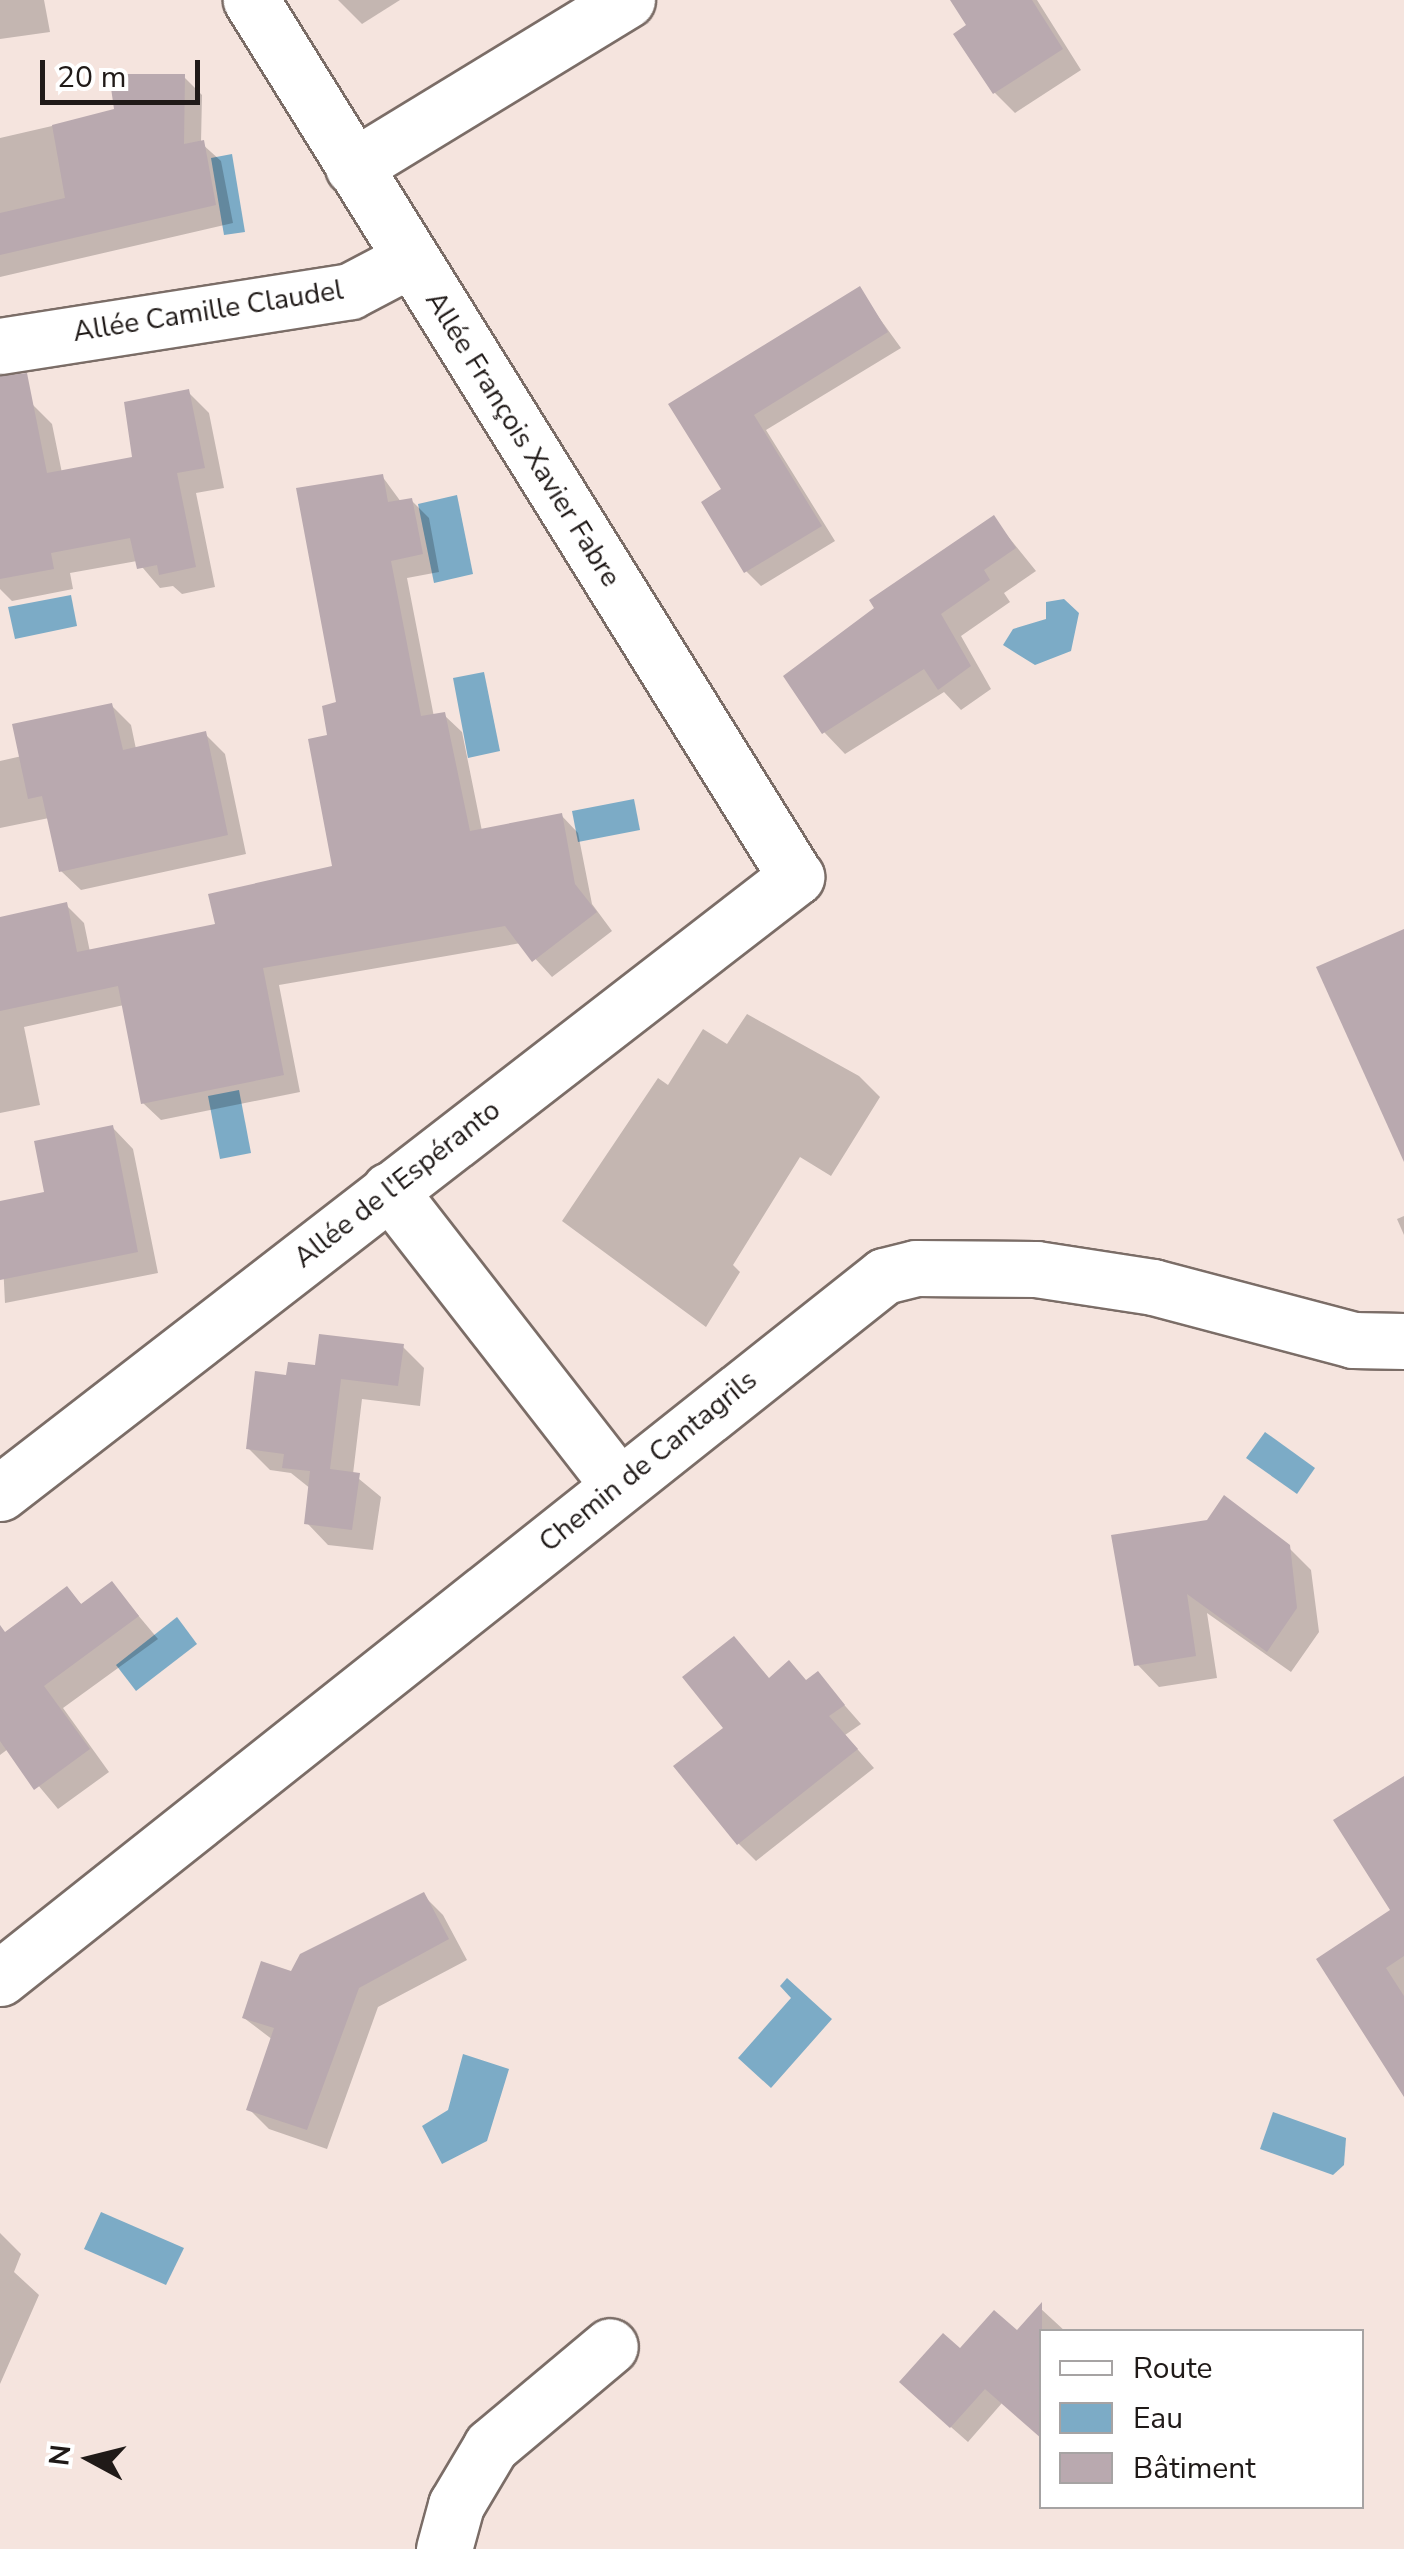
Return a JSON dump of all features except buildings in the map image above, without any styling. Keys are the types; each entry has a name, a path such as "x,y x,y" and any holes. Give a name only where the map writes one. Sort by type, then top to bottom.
{"street":[{"name":"Allée François Xavier Fabre","path":"251,0 796,878"},
{"path":"353,167 627,0"},
{"name":"Allée Camille Claudel","path":"0,346 350,290 411,259"},
{"name":"Allée de l'Espéranto","path":"0,1493 796,878"},
{"path":"389,1190 618,1484"},
{"name":"Chemin de Cantagrils","path":"0,1978 861,1291 900,1271 1036,1268 1153,1288 1354,1340 1404,1342"},
{"path":"444,2549 456,2505 491,2446 610,2346"}],"water":[{"path":"232,154 245,232 224,235 211,158"},
{"path":"457,495 473,574 434,583 418,504"},
{"path":"71,595 77,626 15,639 8,607"},
{"path":"1064,599 1079,613 1071,651 1035,665 1003,645 1013,629 1046,619 1046,602"},
{"path":"484,672 500,751 468,758 453,678"},
{"path":"634,799 640,830 578,842 572,811"},
{"path":"239,1090 251,1153 220,1159 208,1096"},
{"path":"1265,1432 1315,1468 1297,1494 1246,1458"},
{"path":"177,1617 197,1644 136,1691 116,1665"},
{"path":"787,1978 832,2019 771,2088 738,2058 791,1998 780,1986"},
{"path":"463,2054 509,2069 487,2141 442,2164 422,2126 448,2110"},
{"path":"1273,2112 1346,2138 1344,2165 1333,2175 1260,2149"},
{"path":"101,2212 184,2248 166,2285 84,2249"}]}
